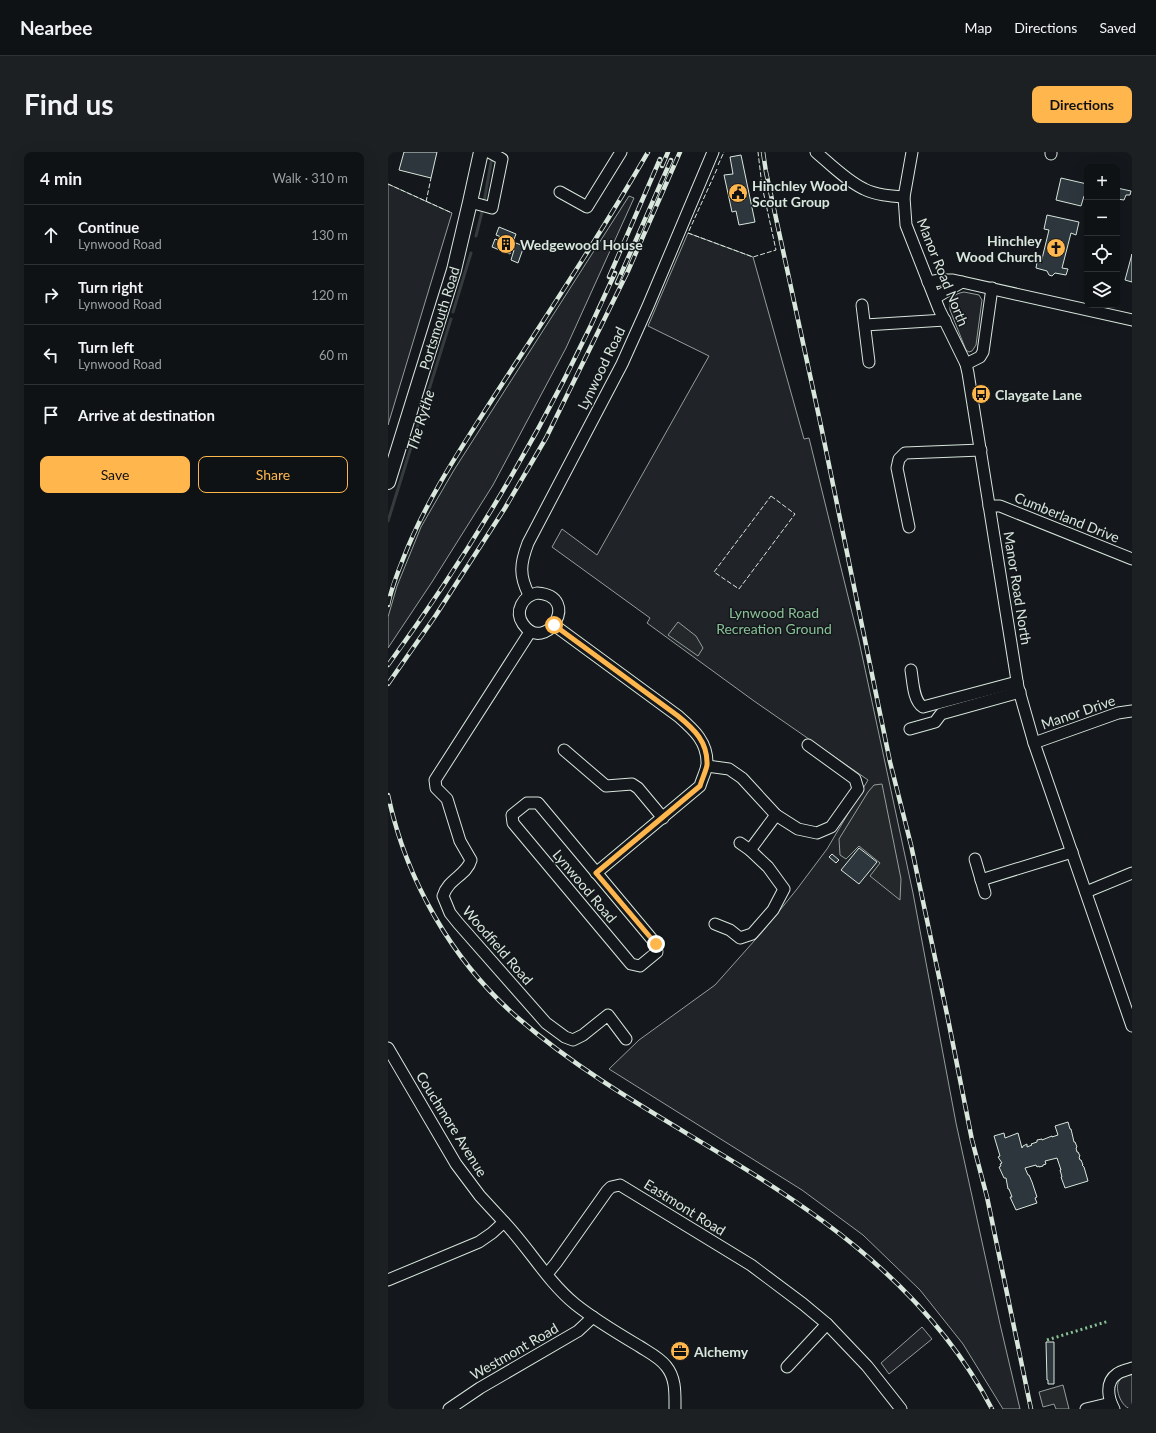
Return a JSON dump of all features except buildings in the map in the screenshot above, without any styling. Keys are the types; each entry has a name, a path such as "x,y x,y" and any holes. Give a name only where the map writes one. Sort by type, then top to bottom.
{"main road":[{"name":"Portsmouth Road","path":"388,482 454,270 481,152"}],"street":[{"path":"470,202 492,208 502,159 489,152"},
{"path":"560,192 587,207 621,152"},
{"name":"Lynwood Road","path":"529,595 524,584 521,569 528,543 622,364 713,152"},
{"path":"816,152 855,184 864,189 877,194 904,197"},
{"name":"Manor Road North","path":"912,152 904,197 906,225 928,282 966,364 989,496 989,506 1018,687 1034,743 1132,1026"},
{"path":"928,282 953,280 1132,320"},
{"path":"935,298 962,282"},
{"path":"966,364 980,357 983,352 992,288"},
{"path":"862,305 869,362"},
{"path":"865,325 945,320"},
{"path":"909,527 897,468 899,459 905,453 981,450"},
{"name":"Cumberland Drive","path":"989,506 1005,508 1132,559"},
{"path":"544,593 549,595 554,600 559,610 558,617 554,625 549,630 543,632 530,632 522,623 520,608 529,595 544,593"},
{"name":"Lynwood Road","path":"554,625 678,716 696,732 705,747 707,766 700,786 596,873"},
{"name":"Woodfield Road","path":"530,632 435,780 436,788 447,799 460,841 471,860 469,866 445,888 442,896 450,913 458,924 546,1023 565,1037 573,1040 583,1036 608,1015 626,1039"},
{"path":"911,670 916,698 924,707 1018,687"},
{"path":"910,729 935,722 941,714 1018,687"},
{"name":"Manor Drive","path":"1034,743 1118,713 1132,711"},
{"path":"707,766 729,769 742,778 776,815 798,829 818,833 831,827 858,789 855,779 808,745"},
{"path":"564,750 606,786 632,784 638,788 663,818"},
{"name":"Lynwood Road","path":"527,803 538,803 596,873 656,944 657,952 640,966 631,964 595,922 513,823 512,815 527,803"},
{"path":"750,850 776,815"},
{"path":"714,924 730,930 740,938 752,934 773,910 784,889 768,867 740,843"},
{"path":"981,880 1072,852"},
{"path":"975,859 986,893"},
{"path":"1086,892 1132,873"},
{"name":"Couchmore Avenue","path":"388,1048 456,1164 480,1196 574,1303 593,1317 656,1357 665,1365 675,1384 675,1409"},
{"name":"Eastmont Road","path":"547,1274 607,1191 611,1187 620,1185 751,1266 803,1304 827,1324 867,1366 901,1409"},
{"path":"388,1280 479,1242 504,1222"},
{"name":"Westmont Road","path":"450,1409 480,1388 578,1331 593,1317"},
{"path":"787,1367 827,1324"},
{"path":"1086,1409 1112,1406 1108,1392 1110,1383 1118,1373 1132,1368"}],"green space":[{"path":"388,184 452,213 388,425"},
{"path":"629,196 634,198 566,348 493,485 432,582 388,648 388,617 397,586 421,527 454,470"},
{"name":"Lynwood Road Recreation Ground","path":"688,233 753,257 804,439 809,438 859,641 913,893 956,1123 1020,1409 1003,1409 963,1344 920,1290 863,1235 802,1190 609,1069 639,1040 715,985 763,931 827,849 868,780 754,701 647,623 650,618 552,547 562,529 597,555 709,356 648,326"},
{"path":"964,292 979,295 982,300 976,345 972,351 969,352 966,350 950,310 952,298 957,294"},
{"path":"922,1327 932,1339 889,1374 881,1363"},
{"path":"1132,1372 1132,1409 1125,1406 1122,1402 1118,1393 1118,1384 1120,1379"}],"shaded area":[{"path":"678,622 696,636 703,648 698,656 668,635"},
{"path":"882,784 901,879 900,900 870,876 880,863 859,846 846,859 840,855 839,839 868,792 874,785"},
{"path":"1063,1385 1069,1409 1056,1409 1054,1404 1043,1407 1039,1392"}],"waterway":[{"name":"The Rythe","path":"484,202 492,157"},
{"name":"The Rythe","path":"476,236 482,212"},
{"name":"The Rythe","path":"453,312 471,253"},
{"name":"The Rythe","path":"388,521 451,319"}],"railway":[{"path":"388,605 394,582 403,559 433,495 554,305 648,152"},
{"path":"662,166 668,152"},
{"path":"388,684 436,615 505,508 546,438 628,271 680,152"},
{"path":"763,152 890,762 911,845 972,1140 987,1197 1031,1409"},
{"path":"609,277 660,159"},
{"path":"617,283 671,160"},
{"path":"388,665 452,572 512,475 540,426 615,273"},
{"path":"388,795 396,827 407,858 435,917 472,971 494,996 518,1018 554,1047 591,1073 748,1171 824,1222 849,1241 897,1283 940,1330 959,1355 992,1409"}],"hedge":[{"path":"1047,1340 1109,1321"}],"fence":[{"path":"718,165 724,152"},
{"path":"717,169 688,233 753,257 776,250 762,186 758,152"},
{"path":"426,202 431,178"},
{"path":"388,184 452,213"},
{"path":"771,496 795,514 739,589 714,572 771,496"}],"place":[{"name":"Hinchley Wood Scout Group","path":"738,193"},
{"name":"Wedgewood House","path":"506,244"},
{"name":"Hinchley Wood Church","path":"1056,248"},
{"name":"Claygate Lane","path":"981,394"},
{"name":"Alchemy","path":"680,1351"}],"route":[{"path":"554,625 678,716 696,732 705,747 707,766 700,786 596,873 656,944"}]}
